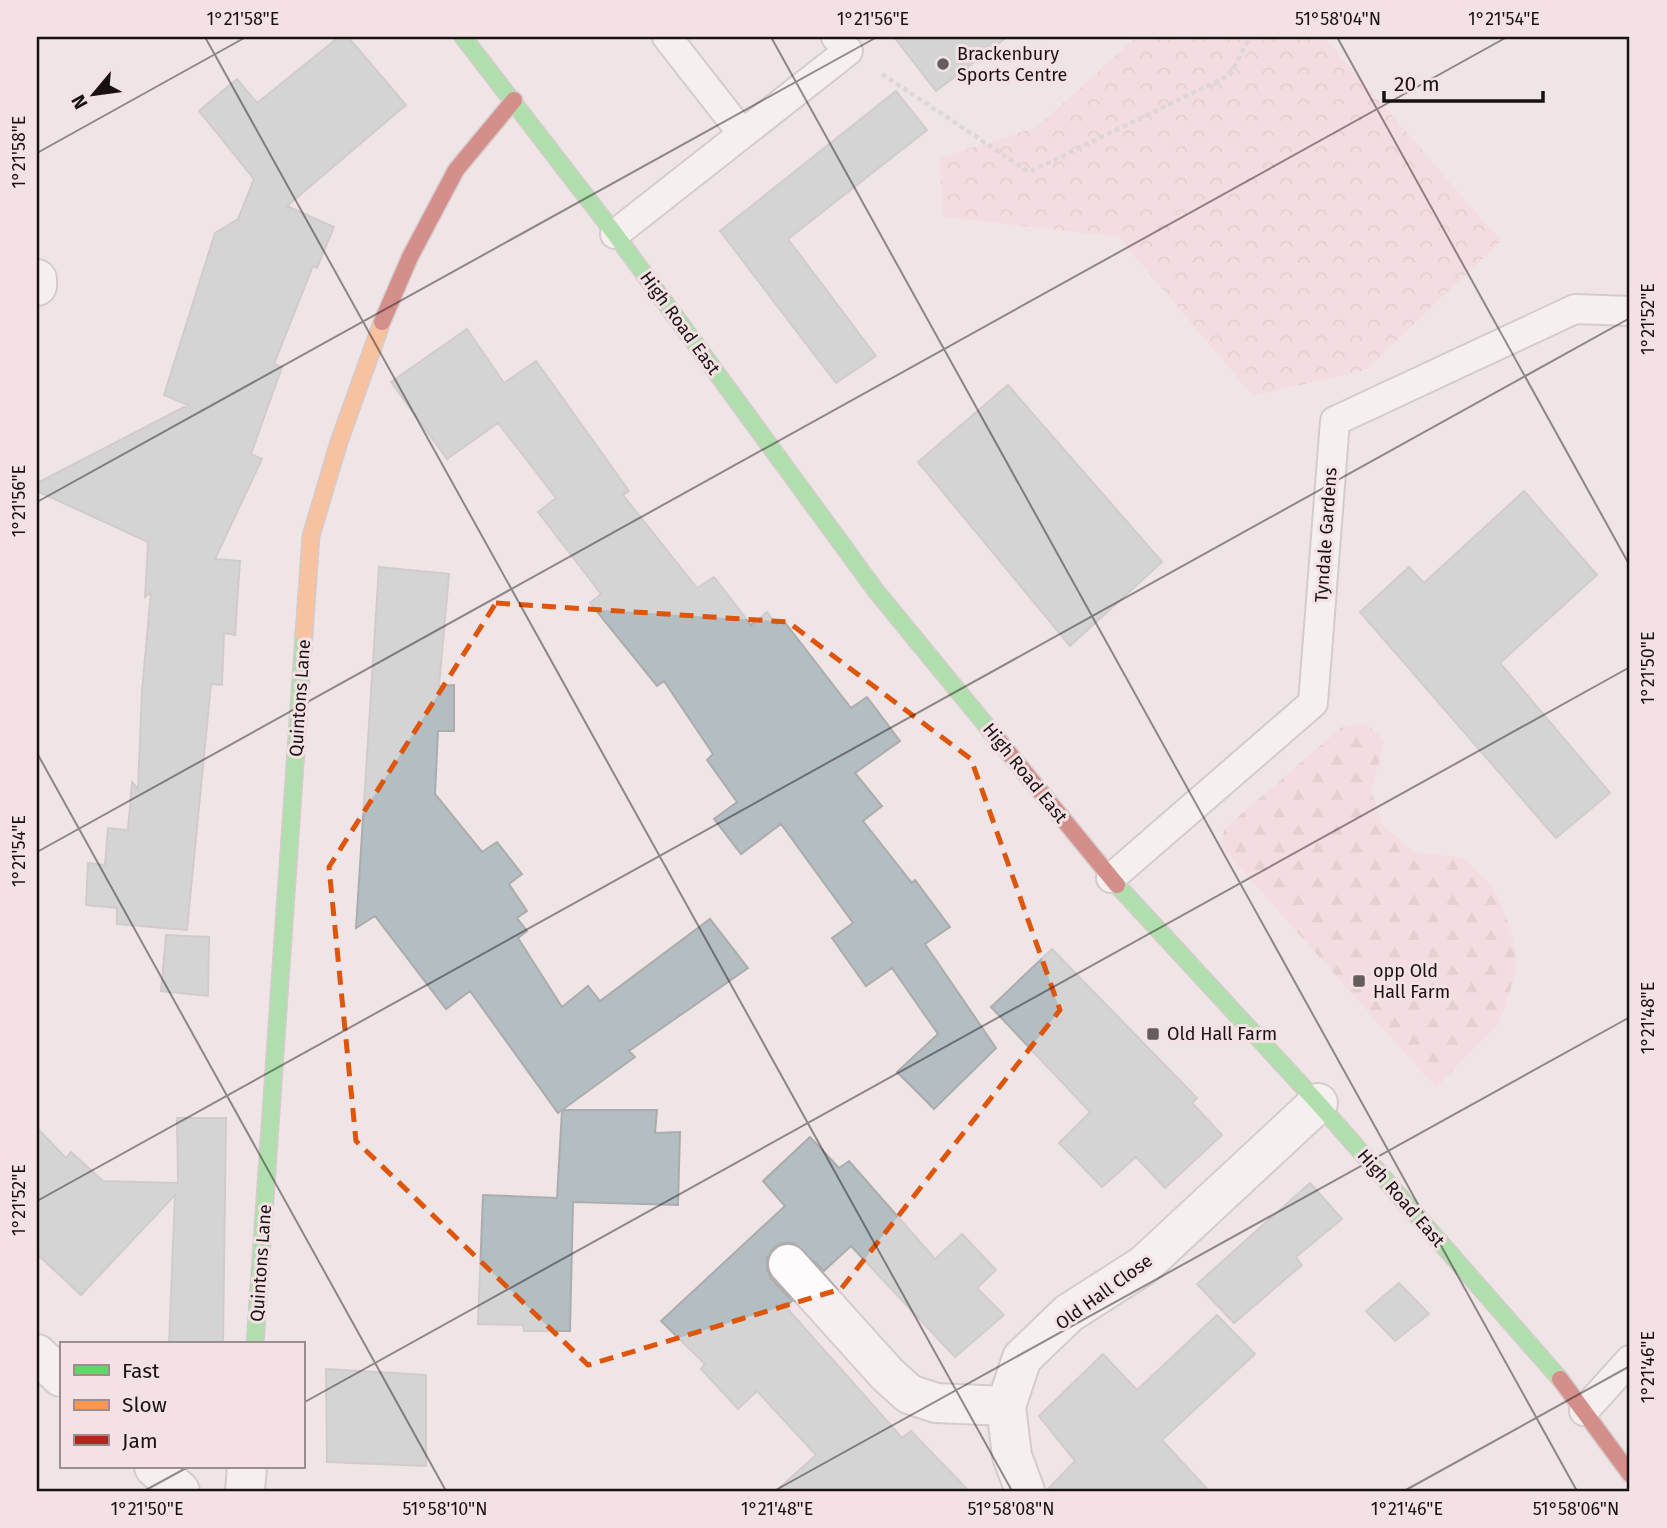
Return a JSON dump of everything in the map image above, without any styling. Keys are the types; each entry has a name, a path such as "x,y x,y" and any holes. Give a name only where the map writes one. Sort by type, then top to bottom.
{"street":[{"name":"High Road East","path":"463,37 615,234 876,591 1111,878 1318,1103 1584,1411 1630,1474"},
{"name":"Quintons Lane","path":"255,1342 311,536 332,462 380,330 415,245 458,167 514,100"},
{"path":"37,279 37,286"},
{"name":"Old Hall Close","path":"1025,1491 1012,1456 1006,1406 1022,1358 1069,1313 1144,1265 1318,1103"},
{"path":"788,1264 887,1374 909,1394 936,1403 1006,1406"},
{"path":"37,1354 60,1376"},
{"path":"155,1468 180,1491"},
{"path":"245,1491 247,1468"}],"lane":[{"path":"667,37 742,133"},
{"path":"615,234 742,133 842,44"},
{"name":"Tyndale Gardens","path":"1111,878 1313,703 1335,421 1575,309 1630,311"},
{"path":"1584,1411 1630,1360"}],"path":[{"path":"842,44 1029,172 1230,75 1250,37"}],"highlighted area":[{"path":"496,603 788,622 971,759 1060,1010 841,1289 588,1365 356,1141 329,867"}],"green space":[{"path":"1136,37 1324,37 1501,241 1366,370 1253,396 1118,237 943,217 939,158 1037,127"},
{"path":"1365,723 1385,740 1371,792 1384,826 1413,851 1464,858 1496,891 1513,936 1517,969 1500,1022 1436,1088 1222,848 1224,829 1343,726"}],"building":[{"path":"339,37 348,37 406,105 287,206 334,227 317,268 313,266 274,364 282,367 251,454 262,459 215,559 240,561 235,635 224,633 222,685 211,684 187,930 117,924 117,908 86,905 88,863 105,865 108,828 128,830 132,782 138,789 142,691 151,592 145,597 148,542 37,491 37,483 188,405 164,395 215,233 238,219 254,179 199,111 237,79 257,103"},
{"name":"Brackenbury Sports Centre","path":"894,37 1007,37 936,91"},
{"path":"896,91 927,130 788,239 876,356 836,383 720,231"},
{"path":"467,329 504,383 536,361 629,491 623,495 697,588 714,577 751,625 767,612 776,624 783,620 851,708 867,697 900,741 855,773 882,806 863,821 912,883 915,880 950,927 925,944 996,1048 934,1109 897,1072 938,1034 892,968 866,986 832,938 853,923 781,824 741,854 714,819 737,802 707,760 713,754 664,681 657,686 590,603 601,594 538,512 556,498 498,423 447,459 391,382"},
{"path":"1008,385 1162,562 1070,646 918,462"},
{"path":"1524,491 1597,575 1500,663 1610,793 1556,838 1360,612 1409,567 1424,583"},
{"path":"379,567 449,574 439,686 454,685 454,731 438,731 435,794 482,852 497,842 522,874 509,884 527,911 517,918 527,931 518,938 562,1007 588,986 600,1001 710,919 748,968 629,1051 635,1057 558,1113 470,991 446,1009 375,916 356,928"},
{"path":"166,935 209,937 208,996 161,991"},
{"path":"1052,949 1197,1098 1192,1103 1222,1135 1165,1188 1136,1157 1102,1187 1059,1143 1090,1112 991,1007"},
{"path":"562,1110 657,1110 655,1133 680,1132 678,1205 573,1202 570,1331 524,1331 523,1325 478,1324 483,1195 557,1198"},
{"path":"177,1118 226,1118 223,1342 169,1342 175,1195 81,1295 37,1254 37,1128 66,1158 71,1152 103,1181 178,1183"},
{"path":"810,1137 839,1168 849,1161 935,1259 962,1234 996,1270 977,1288 1004,1315 955,1357 851,1246 824,1271 794,1243 783,1243 774,1247 767,1258 767,1269 771,1278 792,1301 786,1307 902,1438 911,1431 969,1491 776,1491 816,1455 757,1391 738,1409 701,1369 705,1364 661,1321 785,1206 763,1181"},
{"path":"1310,1183 1342,1219 1296,1257 1302,1265 1234,1323 1197,1284"},
{"path":"1399,1283 1429,1314 1395,1341 1366,1311"},
{"path":"1217,1315 1255,1354 1162,1440 1209,1491 1046,1491 1075,1461 1039,1416 1103,1354 1137,1390"},
{"path":"326,1369 426,1375 426,1466 327,1462"}],"traffic: fast":[{"path":"463,37 615,234 876,591 999,741"},
{"path":"255,1342 304,634"},
{"path":"1117,885 1318,1103 1560,1379"}],"traffic: slow":[{"path":"304,634 311,536 339,442 382,322"}],"traffic: jam":[{"path":"382,322 410,257 456,170 514,100"},
{"path":"999,741 1117,885"},
{"path":"1560,1379 1630,1474"}],"place":[{"name":"Brackenbury Sports Centre","path":"943,64"},
{"name":"opp Old Hall Farm","path":"1359,981"},
{"name":"Old Hall Farm","path":"1153,1034"}]}
